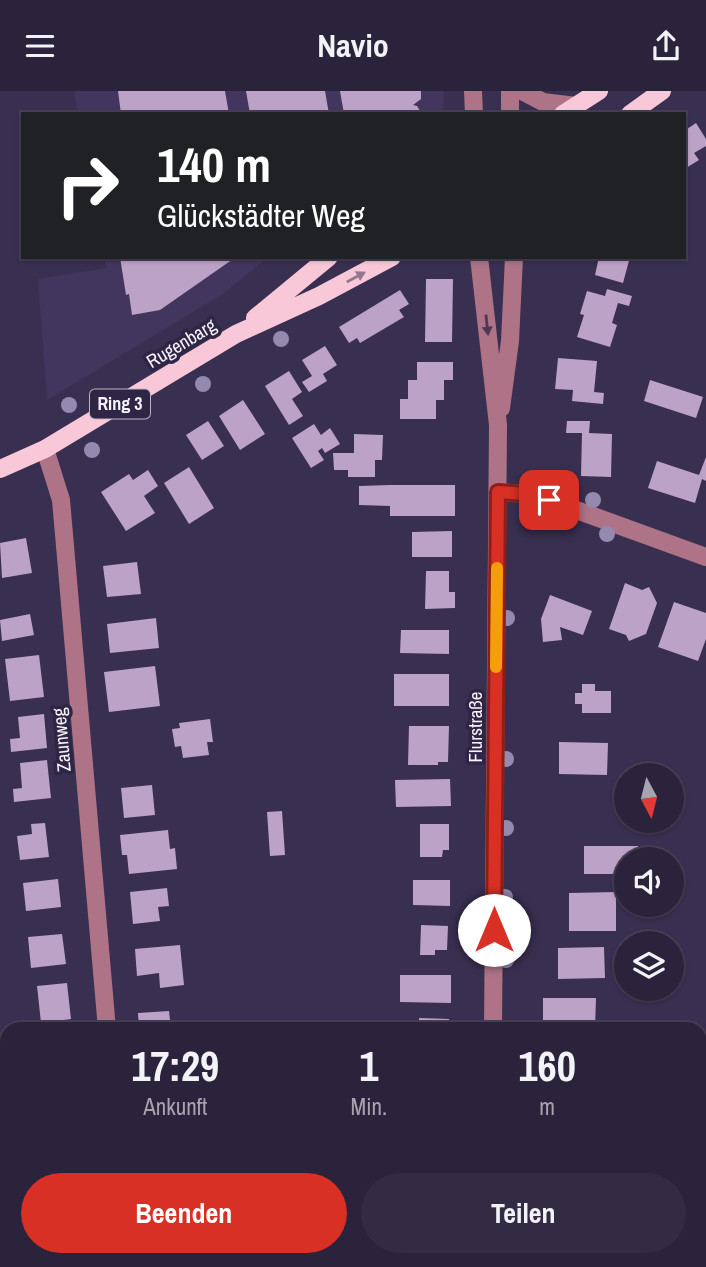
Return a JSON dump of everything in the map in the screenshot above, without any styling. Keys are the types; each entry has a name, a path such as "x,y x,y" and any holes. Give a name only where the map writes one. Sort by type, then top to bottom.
{"main road":[{"path":"569,110 599,91"},
{"path":"633,112 662,91"},
{"name":"Rugenbarg","path":"236,334 327,259"},
{"name":"Rugenbarg","path":"0,469 45,449 236,334 319,296 389,259"}],"street":[{"path":"473,91 474,112"},
{"path":"510,91 510,112"},
{"path":"522,91 543,102 569,110"},
{"name":"Flurstraße","path":"479,259 498,425 493,1022"},
{"name":"Flurstraße","path":"498,425 510,341 514,259"},
{"name":"Zaunweg","path":"45,449 61,499 106,1022"},
{"path":"498,492 527,494 549,500 706,557"}],"shaded area":[{"path":"74,91 444,91 443,112 78,112"},
{"path":"104,259 266,259 223,294 47,400 38,279 106,268"}],"building":[{"path":"118,91 225,91 229,112 121,112"},
{"path":"246,91 325,91 329,112 250,112"},
{"path":"340,91 421,91 421,99 413,105 421,112 344,112"},
{"path":"696,123 706,139 706,146 694,153 699,160 686,168 686,130"},
{"path":"120,259 233,259 160,310 132,315 129,294 126,295"},
{"path":"599,259 629,259 623,283 595,275"},
{"path":"426,279 453,279 452,342 425,342"},
{"path":"607,289 632,296 629,306 618,303 612,323 617,325 610,347 577,337 584,315 580,314 587,291 605,296"},
{"path":"400,290 409,304 399,310 404,317 360,343 357,338 349,343 339,327"},
{"path":"325,346 337,365 323,374 327,381 309,392 302,382 312,376 302,360"},
{"path":"558,358 597,361 594,392 604,393 603,404 572,401 573,390 555,389"},
{"path":"417,362 453,362 453,380 444,380 444,400 436,400 436,419 400,419 400,399 408,399 408,380 417,380"},
{"path":"289,371 302,392 292,399 303,416 289,425 265,386"},
{"path":"650,380 703,397 696,418 644,401"},
{"path":"243,400 265,434 240,450 219,416"},
{"path":"208,421 224,446 202,460 186,435"},
{"path":"567,421 590,421 589,433 612,434 611,477 581,476 582,433 566,433"},
{"path":"314,424 321,435 330,428 340,444 325,453 322,448 318,451 324,460 311,468 292,438"},
{"path":"354,434 383,435 382,460 375,460 375,477 348,477 348,470 334,470 333,453 354,453"},
{"path":"706,457 706,481 702,479 695,503 648,488 657,461 699,475"},
{"path":"189,467 214,508 189,524 164,483"},
{"path":"148,470 158,486 144,496 155,513 126,531 101,492 129,474 133,480"},
{"path":"455,485 455,516 390,516 390,506 359,505 359,486"},
{"path":"452,531 452,557 412,557 412,532"},
{"path":"26,538 32,573 2,578 0,543"},
{"path":"137,562 141,594 107,597 103,566"},
{"path":"426,571 449,571 449,592 455,592 455,608 425,609"},
{"path":"625,583 642,590 649,587 657,603 646,634 629,641 626,635 609,629"},
{"path":"550,595 592,611 583,635 560,627 562,640 543,642 541,619"},
{"path":"674,602 706,613 706,639 698,661 658,647"},
{"path":"30,614 34,635 2,641 0,620"},
{"path":"156,618 159,648 110,653 107,624"},
{"path":"401,630 449,630 449,654 400,653"},
{"path":"39,655 44,697 10,701 5,659"},
{"path":"155,666 160,706 109,712 104,672"},
{"path":"394,674 449,674 449,706 394,706"},
{"path":"582,684 595,684 595,691 611,691 611,713 582,713 582,704 575,704 575,693 582,693"},
{"path":"44,714 47,748 11,752 10,739 20,738 18,717"},
{"path":"210,719 213,742 207,742 209,755 183,758 181,746 175,747 172,729 180,728 179,723"},
{"path":"409,726 449,726 448,762 438,762 438,765 408,765"},
{"path":"559,742 608,743 607,775 559,774"},
{"path":"47,760 51,798 14,802 13,789 22,788 20,763"},
{"path":"450,779 451,806 396,807 395,780"},
{"path":"152,785 155,815 124,818 121,788"},
{"path":"282,811 285,855 270,856 267,812"},
{"path":"45,823 49,857 20,860 17,836 32,834 31,824"},
{"path":"420,824 449,824 449,850 443,850 442,857 420,857"},
{"path":"168,830 170,849 175,848 177,869 129,874 127,855 122,855 120,835"},
{"path":"584,846 638,846 614,847 614,874 584,874"},
{"path":"58,879 61,907 26,911 23,883"},
{"path":"413,880 450,880 450,906 413,905"},
{"path":"167,888 169,906 158,907 160,921 133,924 130,892"},
{"path":"614,892 616,931 569,931 569,893"},
{"path":"421,925 448,926 447,950 435,950 435,955 420,955"},
{"path":"62,934 66,964 31,968 28,937"},
{"path":"180,945 184,985 160,988 159,973 137,976 135,949"},
{"path":"604,947 605,978 558,979 558,948"},
{"path":"400,975 451,975 451,1003 400,1002"},
{"path":"67,983 71,1019 41,1022 37,986"},
{"path":"543,998 596,998 595,1022 543,1022"},
{"path":"169,1011 170,1022 139,1022 138,1013"},
{"path":"419,1018 449,1019 449,1022 419,1022"}],"slow traffic":[{"path":"496,667 497,568"}],"route":[{"path":"494,930 498,492 527,494 549,500"}]}
